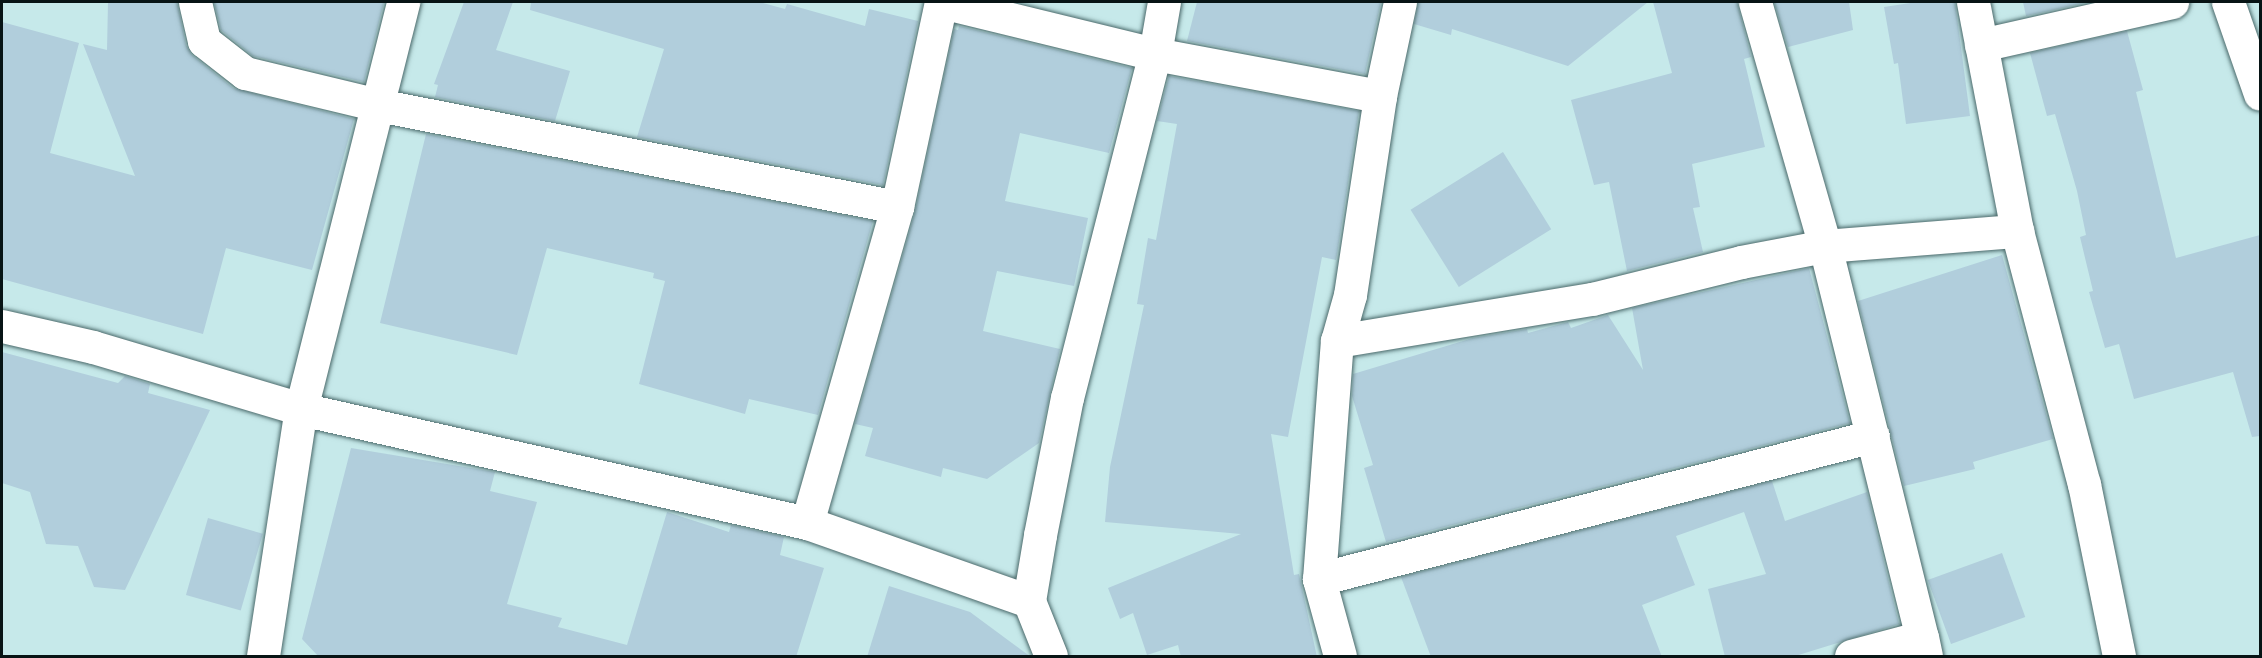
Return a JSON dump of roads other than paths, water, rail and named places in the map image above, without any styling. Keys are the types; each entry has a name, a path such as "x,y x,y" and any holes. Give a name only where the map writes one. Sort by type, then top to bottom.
{"street":[{"path":"195,2 204,41 245,73 378,105 897,207"},
{"path":"263,657 301,409 403,2"},
{"path":"807,523 897,207 941,2 1155,54 1380,96"},
{"path":"1051,657 1029,601 1067,398 1155,54 1164,2"},
{"path":"1340,657 1319,579 1337,341 1350,295 1363,226 1380,96 1400,2"},
{"path":"1755,2 1826,246 1924,647 1851,657"},
{"path":"1973,2 2017,231 2084,484 2119,657"},
{"path":"1981,45 2172,2"},
{"path":"2228,2 2260,94"},
{"path":"1337,341 1592,299 1740,262 1826,246 2017,231"},
{"path":"2,326 93,347 301,409 807,523 1029,601"},
{"path":"1319,579 1873,436"}]}
